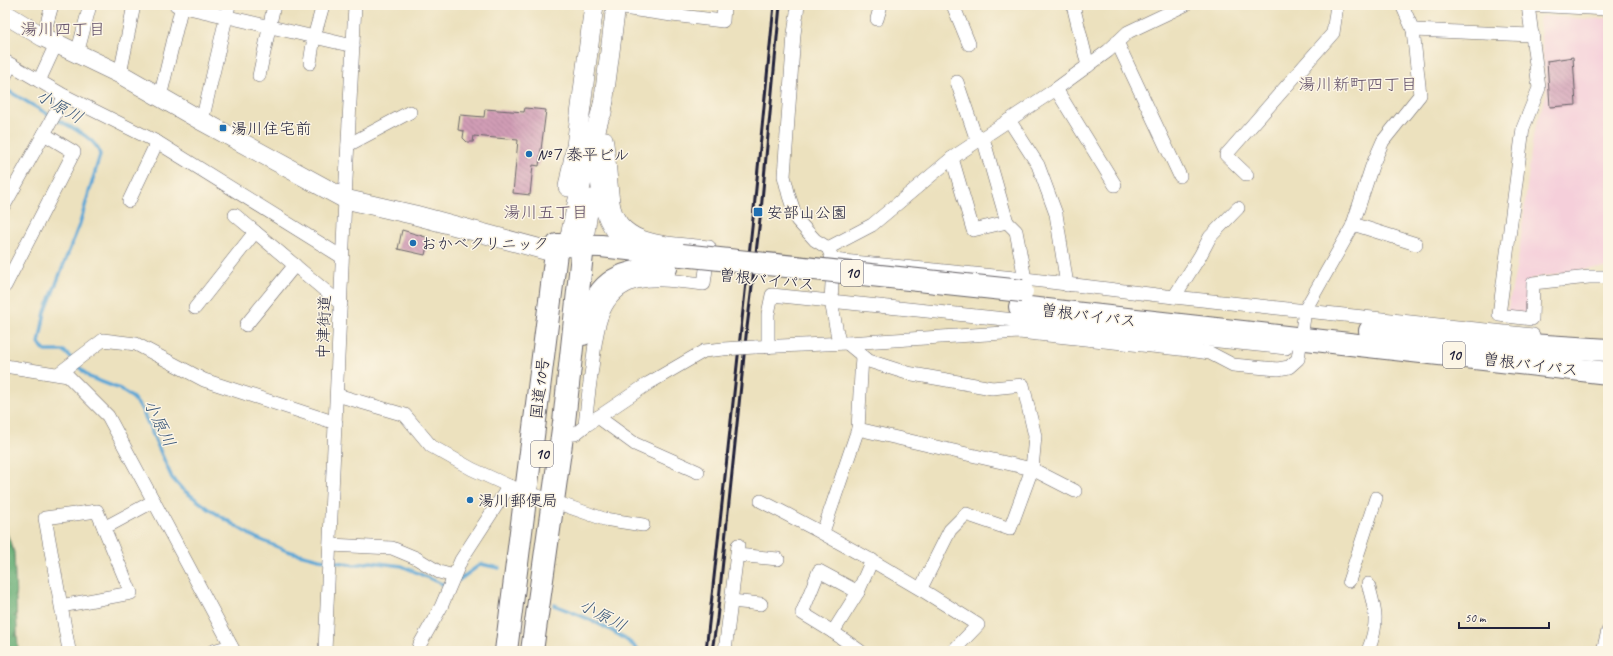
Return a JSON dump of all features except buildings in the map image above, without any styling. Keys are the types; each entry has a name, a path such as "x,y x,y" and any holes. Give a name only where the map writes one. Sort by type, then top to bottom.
{"highway":[{"name":"曽根バイパス","path":"569,250 638,263 674,261 1023,292 1608,373"},
{"name":"10","path":"563,429 569,250"},
{"name":"国道10号","path":"507,651 568,271 569,250"},
{"path":"563,429 585,323 591,306 599,294 613,281 633,271 674,261"},
{"name":"曽根バイパス","path":"1302,331 1599,350"},
{"name":"国道10号","path":"532,651 531,494 563,429"}],"street":[{"path":"39,81 50,40 52,5"},
{"path":"77,54 90,5"},
{"path":"120,74 134,5"},
{"path":"160,97 180,5 228,11 269,27 353,46"},
{"path":"259,76 274,5"},
{"path":"310,63 314,37 323,5"},
{"name":"中津街道","path":"325,651 342,257 355,5"},
{"path":"569,250 576,146 594,5"},
{"path":"569,250 598,139 616,6 723,21 724,5"},
{"path":"798,5 794,34 784,176 797,220 815,240 831,254 1023,292 1067,285 1174,297 1302,331 1608,383"},
{"path":"877,19 881,5"},
{"path":"953,5 969,44"},
{"path":"1073,5 1088,66"},
{"path":"831,254 872,225 952,158 1056,89 1088,66 1128,32 1184,5"},
{"path":"1247,176 1226,155 1333,33 1337,5"},
{"path":"563,429 575,434 650,383 704,351 723,348 843,343 1019,332 1210,353 1233,365 1278,369 1289,367 1298,359 1302,331 1353,224 1372,166 1383,141 1420,95 1413,30 1402,5"},
{"path":"1604,8 1528,5 1539,88 1523,128 1499,315 1532,319 1533,284 1589,276 1608,277"},
{"path":"202,121 228,11"},
{"path":"5,14 50,40 120,74 202,121 345,199 414,215 531,246 569,250"},
{"path":"1413,30 1533,35"},
{"path":"1118,42 1180,176"},
{"path":"7,67 39,81 65,96 157,142 342,257"},
{"path":"957,82 975,135 982,138"},
{"path":"1056,89 1115,184"},
{"path":"5,204 65,96"},
{"path":"569,250 570,236 582,181 603,109"},
{"path":"585,426 596,336 601,314 606,305 621,289 629,284 638,282 659,280 704,284 710,247 643,238 626,228 616,213 613,203 610,157 603,109"},
{"path":"348,145 410,112"},
{"path":"1009,120 1038,165 1056,214 1067,285"},
{"path":"5,286 9,268 74,152 44,134"},
{"path":"982,138 1007,222 1016,231 1023,292"},
{"path":"598,139 603,202 610,225 616,233 631,243 674,261"},
{"path":"129,201 157,142"},
{"path":"952,158 973,230 1007,222"},
{"path":"1174,297 1200,256 1210,237 1238,208"},
{"path":"235,215 341,304"},
{"path":"1353,224 1416,244"},
{"path":"195,308 255,232"},
{"path":"831,254 831,301 843,343 862,356 869,360 907,373 992,388 1023,385 1035,436 1032,469 1010,529 966,514 950,530 921,588"},
{"path":"246,325 295,265"},
{"path":"762,347 772,295 831,301 1302,331"},
{"path":"58,374 103,340 136,344 204,380 336,422"},
{"path":"823,532 858,428 862,356"},
{"path":"5,366 68,376 108,416 232,648 213,651"},
{"path":"337,396 405,415 431,446 472,469 531,494 604,519 643,525"},
{"path":"598,418 635,444 698,472"},
{"path":"858,428 1032,469 1075,491"},
{"path":"418,651 420,644 441,607 461,560 531,494"},
{"path":"1348,581 1376,498"},
{"path":"761,500 823,532 921,588 978,626 953,651"},
{"path":"104,528 154,502"},
{"path":"61,606 131,593 97,511 45,518 61,606 69,650"},
{"path":"330,549 392,548 416,558 439,572 454,576"},
{"path":"727,651 725,651 738,550 778,559"},
{"path":"833,632 858,592 872,560"},
{"path":"858,592 819,571 802,613 860,651"},
{"path":"1368,584 1376,611 1374,635 1368,651"},
{"path":"731,601 761,604"},
{"path":"1603,651 1608,631"}],"shaded area":[{"path":"1542,16 1591,19 1608,18 1608,268 1584,269 1530,279 1529,315 1507,312 1519,254 1533,135 1547,93 1539,19"}],"green space":[{"path":"5,528 14,552 18,651 5,651"}],"waterway":[{"name":"小原川","path":"5,89 51,116"},
{"name":"小原川","path":"56,119 89,138 98,149 100,155 80,223 45,312 39,343 45,351 64,351 72,359"},
{"name":"小原川","path":"76,364 89,377 120,389 133,398 141,408 172,478 182,489 209,509 252,536 287,551 319,559 355,565 371,562 402,566 442,584 448,583"},
{"name":"小原川","path":"456,581 481,564 499,568"},
{"name":"小原川","path":"554,605 587,618 611,630 639,651"}],"railway":[{"path":"706,651 754,209 774,5"},
{"path":"712,651 717,619 746,336 761,211 780,5"}],"place":[{"name":"湯川住宅前","path":"223,128"},
{"name":"№７泰平ビル","path":"529,154"},
{"name":"安部山公園","path":"758,212"},
{"name":"おかべクリニック","path":"413,243"},
{"name":"湯川郵便局","path":"470,500"}],"district":[{"name":"湯川四丁目","path":"63,29"},
{"name":"湯川新町四丁目","path":"1358,84"},
{"name":"湯川五丁目","path":"546,212"}]}
